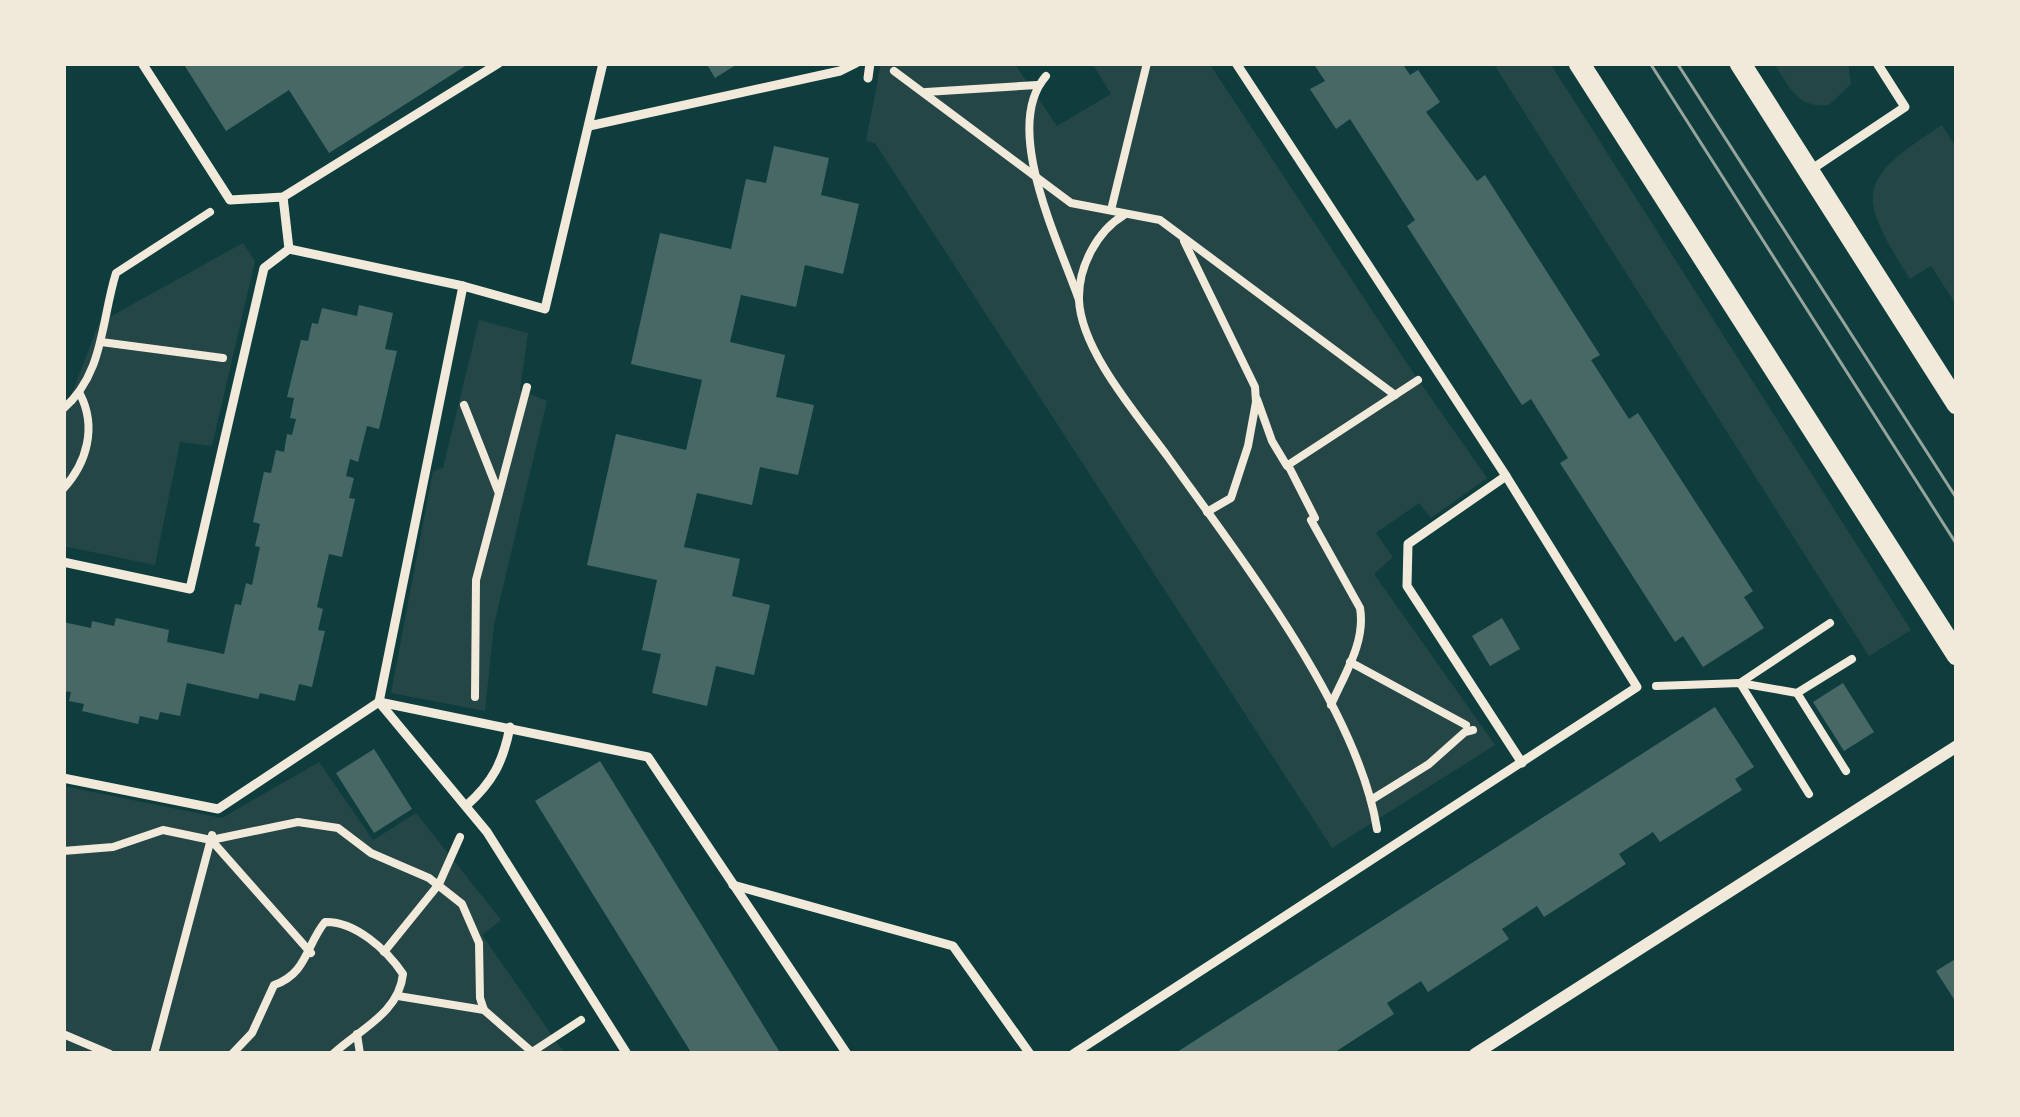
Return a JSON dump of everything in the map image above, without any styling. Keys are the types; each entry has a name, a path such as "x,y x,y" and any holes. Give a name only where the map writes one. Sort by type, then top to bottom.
{"street":[{"path":"1579,63 1957,655"},
{"path":"1740,63 1957,404"},
{"path":"1475,1054 1957,746"}],"lane":[{"path":"142,63 230,200 283,197 499,63"},
{"path":"63,562 190,589 263,268 289,249 463,286 545,309 603,63"},
{"path":"589,126 840,71 856,63"},
{"path":"868,78 870,63"},
{"path":"1073,1054 1637,687 1506,476 1236,63"},
{"path":"1809,171 1906,107 1877,63"},
{"path":"283,197 289,249"},
{"path":"379,702 463,286"},
{"path":"1506,476 1408,544 1407,586 1522,763"},
{"path":"379,702 487,832 627,1054"},
{"path":"63,778 218,809 379,702 648,757 847,1054"},
{"path":"466,806 488,786 503,759 510,727"},
{"path":"734,885 953,946 1030,1054"}],"path":[{"path":"883,63 1072,202 1160,220 1395,395"},
{"path":"1109,224 1147,63"},
{"path":"1046,76 1029,106 1027,136 1093,344 1306,659 1360,767 1379,841"},
{"path":"920,90 1039,85"},
{"path":"63,409 80,394 101,342 116,273 230,200"},
{"path":"1079,302 1100,233 1124,214"},
{"path":"1183,238 1285,467 1420,379"},
{"path":"101,342 242,361"},
{"path":"447,364 499,493"},
{"path":"476,720 474,600 527,387"},
{"path":"63,489 79,473 87,447 86,406 80,394"},
{"path":"1208,512 1231,498 1248,446 1256,394"},
{"path":"1288,465 1316,518 1311,520 1360,608 1361,632 1330,706"},
{"path":"1740,683 1830,623"},
{"path":"1637,687 1740,683 1797,693 1852,659"},
{"path":"1350,662 1475,730 1465,732 1429,764 1371,800"},
{"path":"1740,683 1809,794"},
{"path":"1797,693 1846,771"},
{"path":"384,952 439,884 458,848 466,806"},
{"path":"154,1054 218,809"},
{"path":"63,851 113,847 163,830 211,840 312,821 338,828 370,854 439,884 462,904 482,964 484,1010 531,1053 598,1010"},
{"path":"211,840 311,953"},
{"path":"232,1054 252,1033 274,985 286,981 311,953 325,922 338,921 384,952 403,974 390,1008 333,1054"},
{"path":"398,996 484,1010"},
{"path":"63,1034 110,1054"},
{"path":"357,1034 359,1054"}],"shaded area":[{"path":"881,63 1014,63 1057,126 1111,94 1092,63 1209,63 1487,478 1431,518 1419,503 1376,533 1393,557 1374,574 1495,745 1332,848 875,143 866,141"},
{"path":"1493,63 1550,63 1911,630 1869,656"},
{"path":"1774,63 1848,63 1851,84 1829,105 1809,103 1795,94"},
{"path":"1942,125 1957,149 1957,306 1931,266 1910,279 1874,208 1873,191 1880,176"},
{"path":"243,243 255,261 212,446 180,442 155,565 63,546 63,402 70,398 99,323"},
{"path":"479,320 528,333 520,390 547,401 494,625 485,711 391,693 433,471 443,468"},
{"path":"319,762 373,840 416,813 501,920 482,935 565,1054 63,1054 63,786 222,818"}],"building":[{"path":"183,63 470,63 329,153 289,90 226,131"},
{"path":"706,63 739,63 715,78"},
{"path":"1313,63 1402,63 1410,75 1418,70 1440,102 1426,112 1477,181 1485,175 1600,355 1591,360 1629,419 1638,413 1753,591 1744,597 1764,628 1703,667 1683,636 1675,642 1560,463 1568,458 1531,399 1522,405 1407,226 1415,220 1350,119 1336,129 1310,89 1325,81"},
{"path":"774,146 829,158 821,195 859,204 843,274 805,265 796,307 741,295 730,342 785,355 776,397 814,405 798,475 760,467 752,505 697,493 684,547 740,559 732,596 770,605 754,675 716,666 707,706 652,693 661,654 642,650 657,580 587,565 616,434 686,450 702,380 631,364 660,233 731,249 746,179 766,183"},
{"path":"359,305 393,313 385,349 397,351 379,429 367,426 358,462 350,459 346,476 354,478 349,498 355,499 342,557 329,554 317,607 323,609 318,630 325,631 312,687 299,684 295,701 260,693 258,699 187,683 180,716 160,712 158,720 140,716 138,724 82,711 84,704 69,701 71,692 63,691 63,622 91,628 92,621 114,626 116,618 169,630 167,642 224,654 235,604 241,605 246,583 252,585 260,547 255,546 260,524 253,522 264,472 271,473 276,450 284,452 296,419 290,418 294,398 287,397 301,340 308,341 322,308 357,316"},
{"path":"1502,618 1520,649 1490,666 1472,636"},
{"path":"1843,683 1874,732 1844,751 1813,702"},
{"path":"1715,707 1754,767 1735,779 1742,790 1660,842 1653,832 1619,854 1626,864 1544,917 1537,906 1502,929 1509,939 1428,992 1421,981 1387,1003 1394,1014 1332,1054 1174,1054"},
{"path":"374,749 412,809 374,833 336,773"},
{"path":"600,761 781,1054 692,1054 535,801"},
{"path":"1957,958 1957,1004 1936,971"}],"tram line":[{"path":"1650,63 1957,545"},
{"path":"1677,63 1957,499"}]}
